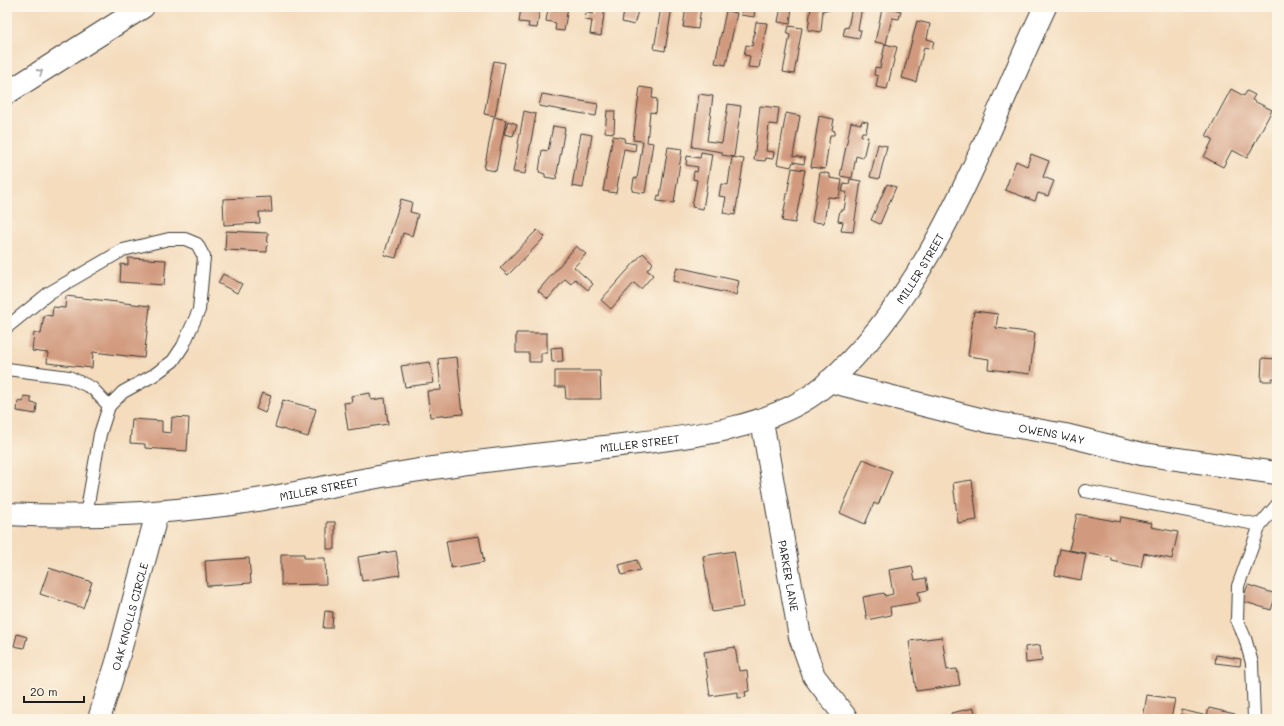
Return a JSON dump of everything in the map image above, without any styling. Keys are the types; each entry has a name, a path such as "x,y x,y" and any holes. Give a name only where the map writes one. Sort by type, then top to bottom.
{"main road":[{"path":"7,93 144,7"},
{"name":"MILLER STREET","path":"7,514 86,515 157,513 234,504 408,472 681,438 762,421 814,393 829,381 873,336 929,255 980,152 1045,7"},
{"name":"OWENS WAY","path":"829,381 991,422 1065,435 1142,454 1277,473"},
{"name":"PARKER LANE","path":"762,421 800,636 814,676 847,719"},
{"name":"OAK KNOLLS CIRCLE","path":"100,719 157,513"}],"lane":[{"path":"7,327 48,293 123,250 169,239 185,239 197,244 204,257 199,310 183,346 173,361 154,375 123,392 110,406 100,434 86,515"},
{"path":"7,369 69,377 92,388 110,406"},
{"path":"1085,491 1260,525"},
{"path":"1254,719 1252,663 1245,638 1237,620 1238,586 1260,525 1277,505"}],"building":[{"path":"521,7 540,7 537,28 528,27 529,23 519,22"},
{"path":"557,7 568,7 564,31 555,30 556,23 546,21 548,9 557,10"},
{"path":"594,7 605,7 601,36 590,34 592,21 585,20 586,13 593,14"},
{"path":"625,7 639,7 634,25 622,22"},
{"path":"661,7 672,7 665,51 654,49"},
{"path":"686,7 701,7 698,29 683,27"},
{"path":"715,7 735,7 734,11"},
{"path":"743,7 755,7 754,17 741,15"},
{"path":"781,7 792,7 790,24 778,22"},
{"path":"811,7 831,7 831,10 823,10 821,32 808,30"},
{"path":"852,7 862,7 858,30 861,30 859,39 843,36 845,27 848,28"},
{"path":"876,7 894,7 894,9 901,11 899,19 892,18 886,44 875,42 882,9"},
{"path":"726,11 737,13 726,65 715,63"},
{"path":"917,21 930,24 927,39 934,41 932,49 924,47 916,82 902,78"},
{"path":"756,22 767,23 759,68 748,67 750,56 744,55 746,45 752,46"},
{"path":"789,26 802,28 794,74 783,72 790,35 787,34"},
{"path":"885,44 897,47 887,89 876,87 878,76 874,75 875,67 880,68"},
{"path":"494,61 505,63 495,116 484,114"},
{"path":"640,87 653,89 652,98 657,99 656,113 650,112 647,142 653,143 645,193 632,191 634,178 637,179 643,141 633,140"},
{"path":"1231,89 1244,96 1247,91 1255,95 1252,100 1272,110 1247,158 1232,150 1223,167 1204,157 1213,139 1206,136"},
{"path":"542,94 598,104 596,116 539,106"},
{"path":"699,94 713,96 707,141 722,143 728,104 741,106 734,157 722,155 722,152 692,147"},
{"path":"760,106 779,108 777,125 769,124 766,151 774,152 773,159 766,158 765,161 754,160"},
{"path":"524,111 536,114 525,174 513,172"},
{"path":"607,111 615,111 614,133 605,132"},
{"path":"786,113 800,116 793,156 805,158 804,164 793,162 791,167 777,164"},
{"path":"819,116 834,119 832,130 835,131 834,135 830,135 825,169 811,167"},
{"path":"494,117 506,120 496,171 484,169"},
{"path":"508,121 517,124 513,136 504,134"},
{"path":"862,121 868,122 866,132 862,132 861,136 868,137 863,158 856,156 852,178 840,176 851,122 861,124"},
{"path":"553,126 565,128 556,179 545,177 545,174 539,172 542,150 548,151"},
{"path":"581,133 592,135 583,188 572,186"},
{"path":"613,136 625,138 624,142 636,144 635,151 624,149 616,193 603,191"},
{"path":"878,144 887,146 879,179 870,177"},
{"path":"668,147 682,149 674,203 657,201 658,195 660,196"},
{"path":"701,152 712,154 703,209 692,207 697,180 693,179 694,171 697,172 698,167 686,165 687,156 700,158"},
{"path":"1031,154 1049,161 1043,177 1054,181 1048,196 1038,193 1035,201 1005,190 1016,161 1027,166"},
{"path":"732,157 744,159 735,215 723,213 726,197 719,196 721,184 728,185"},
{"path":"792,168 805,170 795,223 782,221"},
{"path":"820,172 830,174 830,178 842,180 839,198 828,197 824,223 812,222"},
{"path":"850,179 861,181 853,232 841,231 843,222 838,221 840,210 844,210 847,192 842,192 844,183 849,184"},
{"path":"887,184 896,187 880,224 871,220"},
{"path":"271,197 272,212 259,212 260,223 224,225 223,199"},
{"path":"401,199 412,202 410,212 418,214 412,236 403,233 396,258 384,255"},
{"path":"537,230 545,237 508,275 500,268"},
{"path":"226,231 268,233 267,252 225,250"},
{"path":"576,246 586,254 574,267 593,284 588,290 575,279 571,284 565,279 548,299 538,291"},
{"path":"643,253 653,263 647,270 653,275 641,289 634,283 611,309 601,300"},
{"path":"128,258 166,260 164,285 120,282 121,264 128,265"},
{"path":"677,267 739,281 736,295 673,281"},
{"path":"223,274 242,284 237,293 218,283"},
{"path":"66,296 150,306 144,358 93,352 92,368 47,363 48,353 32,351 34,333 41,334 44,315 52,316 53,307 65,308"},
{"path":"974,311 998,314 996,328 1035,333 1030,374 988,369 989,359 968,356"},
{"path":"516,333 547,333 547,353 541,353 541,362 529,362 529,353 516,353"},
{"path":"562,347 563,361 552,362 551,348"},
{"path":"457,357 463,414 430,417 427,391 441,390 438,359"},
{"path":"1262,358 1277,359 1277,379 1272,378 1272,381 1261,381"},
{"path":"430,362 434,383 405,387 401,366"},
{"path":"555,371 600,371 601,399 566,399 565,387 555,387"},
{"path":"262,393 271,396 265,413 256,409"},
{"path":"370,393 371,400 385,398 388,424 348,430 344,403 352,402 351,396"},
{"path":"24,396 31,397 31,403 37,404 36,414 17,411 18,401 23,402"},
{"path":"283,400 316,409 308,437 275,427"},
{"path":"172,417 189,418 187,451 145,448 145,444 130,443 132,419 162,421 162,432 171,433"},
{"path":"863,459 892,471 878,505 874,503 865,524 840,513"},
{"path":"972,480 977,520 958,523 953,483"},
{"path":"1077,514 1120,522 1121,517 1152,523 1151,527 1178,532 1172,559 1144,553 1141,567 1112,561 1112,558 1069,550"},
{"path":"327,522 335,522 335,549 327,549"},
{"path":"479,536 484,562 451,568 446,541"},
{"path":"1060,549 1086,554 1081,580 1055,575"},
{"path":"396,551 400,575 362,581 358,557"},
{"path":"734,551 743,607 712,612 703,556"},
{"path":"281,554 304,554 304,558 325,558 326,584 281,585"},
{"path":"249,558 251,583 207,586 205,561"},
{"path":"637,560 640,570 622,575 619,565"},
{"path":"912,566 915,580 926,578 928,590 918,592 920,602 890,607 891,615 867,620 863,597 884,593 885,596 893,594 889,570"},
{"path":"49,568 92,582 83,608 40,594"},
{"path":"1248,585 1276,594 1271,610 1242,601"},
{"path":"325,611 333,612 332,628 323,628"},
{"path":"17,634 27,637 24,648 14,646"},
{"path":"942,637 947,670 957,669 960,685 916,691 909,641"},
{"path":"1040,645 1042,661 1026,663 1025,647"},
{"path":"735,647 739,671 747,670 749,691 745,692 746,697 738,698 738,692 710,696 704,652"},
{"path":"1216,655 1241,659 1240,666 1215,663"},
{"path":"1147,695 1175,699 1171,719 1143,719"},
{"path":"974,708 976,719 953,719 951,713"},
{"path":"1209,708 1235,714 1233,719 1180,719 1182,710 1207,716"}]}
